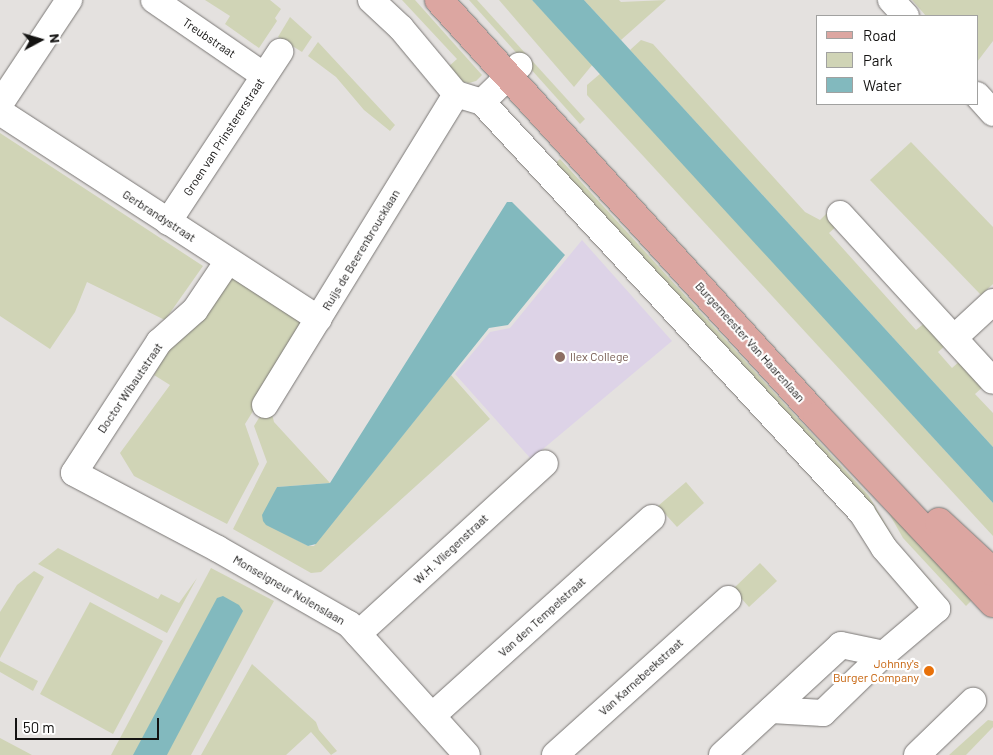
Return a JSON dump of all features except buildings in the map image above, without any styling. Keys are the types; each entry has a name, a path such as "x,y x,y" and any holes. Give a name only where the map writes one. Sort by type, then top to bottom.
{"main road":[{"name":"Burgemeester Van Haarenlaan","path":"439,0 514,72 934,518 993,572"},
{"name":"Burgemeester Van Haarenlaan","path":"461,0 514,72 830,430 993,603"}],"street":[{"path":"0,104 70,0"},
{"name":"Treubstraat","path":"154,0 264,75"},
{"path":"371,0 400,28 456,94 482,102 862,514 884,548 937,609 884,654 823,713 771,710"},
{"path":"891,0 905,15"},
{"name":"Groen van Prinstererstraat","path":"168,222 280,52"},
{"path":"482,102 514,72"},
{"name":"Ruijs de Beerenbroucklaan","path":"265,405 456,94"},
{"path":"978,96 993,113"},
{"name":"Gerbrandystraat","path":"0,112 319,319"},
{"path":"840,214 993,381"},
{"name":"Doctor Wibautstraat","path":"74,473 159,342 196,310 228,261"},
{"path":"954,338 993,302"},
{"name":"W.H. Vliegenstraat","path":"358,634 545,463"},
{"name":"Monseigneur Nolenslaan","path":"74,473 284,586 349,624 467,755"},
{"name":"Van den Tempelstraat","path":"432,716 652,518"},
{"name":"Van Karnebeekstraat","path":"555,755 728,599"},
{"path":"722,755 842,646 884,654"},
{"path":"916,755 973,701"}],"shaded area":[{"name":"Ilex College","path":"582,240 672,341 531,459 455,374 490,332 510,328"}],"green space":[{"path":"205,0 270,0 281,9 275,18 277,21 259,48 225,24 230,16"},
{"path":"402,0 415,0 482,75 476,81 469,83 459,81 447,68 457,59"},
{"path":"469,0 477,0 585,119 580,124"},
{"path":"499,0 532,0 593,64 574,87"},
{"path":"584,0 619,0 621,2 666,0 621,40"},
{"path":"912,0 993,0 993,41 978,61 978,15 925,15"},
{"path":"290,17 312,37 302,52 278,37"},
{"path":"641,40 653,44 805,212 820,220 827,213 839,224 829,233 916,330 926,322 947,344 938,352 952,368 961,360 985,385 975,394 993,413 993,447 630,50"},
{"path":"318,42 395,125 390,131 364,110 336,77 308,56"},
{"path":"601,73 993,503 993,536 587,95 587,85"},
{"path":"0,133 203,266 165,320 87,282 75,312 50,349 0,316"},
{"path":"911,142 993,227 993,284 981,295 870,180"},
{"path":"560,159 869,496 897,544 937,588 932,592 553,165"},
{"path":"230,278 238,278 297,316 302,325 301,333 245,424 259,464 227,524 134,476 120,453 170,385 154,375 176,333"},
{"path":"451,375 490,419 321,572 311,573 233,529 267,462 254,426 265,408 272,414 274,422 330,483 277,487 265,523 308,546 314,546"},
{"path":"686,482 704,503 677,527 658,506"},
{"path":"878,494 978,594 966,606 903,538"},
{"path":"58,548 158,599 161,594 179,603 197,578 167,633 38,564"},
{"path":"760,563 777,581 749,607 733,589"},
{"path":"211,568 274,601 191,755 111,755"},
{"path":"34,571 44,577 0,658 0,612 17,585"},
{"path":"90,602 163,641 113,734 40,694"},
{"path":"0,661 38,681 33,691 0,672"},
{"path":"252,664 316,722 319,730 337,751 331,755 311,732 286,755 201,755"},
{"path":"988,720 993,721 993,727 966,755 949,755"},
{"path":"0,738 32,755 0,755"}],"water":[{"path":"532,0 584,0 621,40 993,447 993,503"},
{"path":"507,202 512,202 565,255 508,325 489,328 316,544 308,546 266,525 262,515 277,487 330,483"},
{"path":"223,596 239,605 243,611 167,755 133,755 217,598"}],"place":[{"name":"Ilex College","path":"560,357"},
{"name":"Johnny's Burger Company","path":"929,671"}]}
